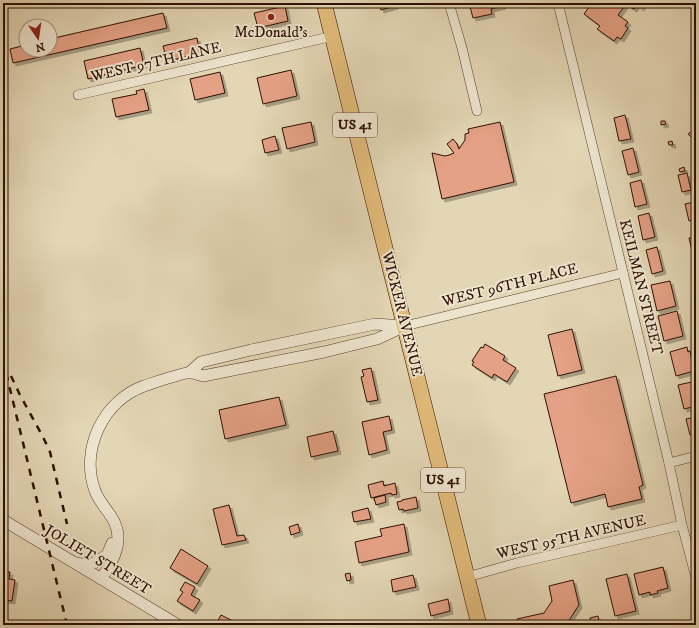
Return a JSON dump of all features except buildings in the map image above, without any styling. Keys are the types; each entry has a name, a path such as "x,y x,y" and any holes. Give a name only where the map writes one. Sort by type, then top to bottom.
{"highway":[{"name":"WICKER AVENUE","path":"324,3 479,625"}],"street":[{"path":"449,3 459,35 478,111"},
{"name":"KEILMAN STREET","path":"558,3 670,463 682,525 696,578"},
{"name":"WEST 97TH LANE","path":"78,95 332,36"},
{"name":"WEST 96TH PLACE","path":"190,372 203,376 324,352 377,339 405,326 623,273"},
{"name":"WEST 96TH PLACE","path":"101,579 111,563 116,551 118,540 113,518 101,502 91,476 92,445 97,429 119,400 140,388 166,378 190,372 201,362 375,324 405,326"},
{"path":"670,463 696,456"},
{"name":"JOLIET STREET","path":"3,520 178,625"},
{"name":"WEST 95TH AVENUE","path":"467,576 682,525"},
{"path":"73,562 86,565 94,563 107,555 117,532"}],"railway":[{"path":"3,360 67,625"},
{"path":"11,376 50,452 67,524"}],"place":[{"name":"McDonald's","path":"271,17"}]}
